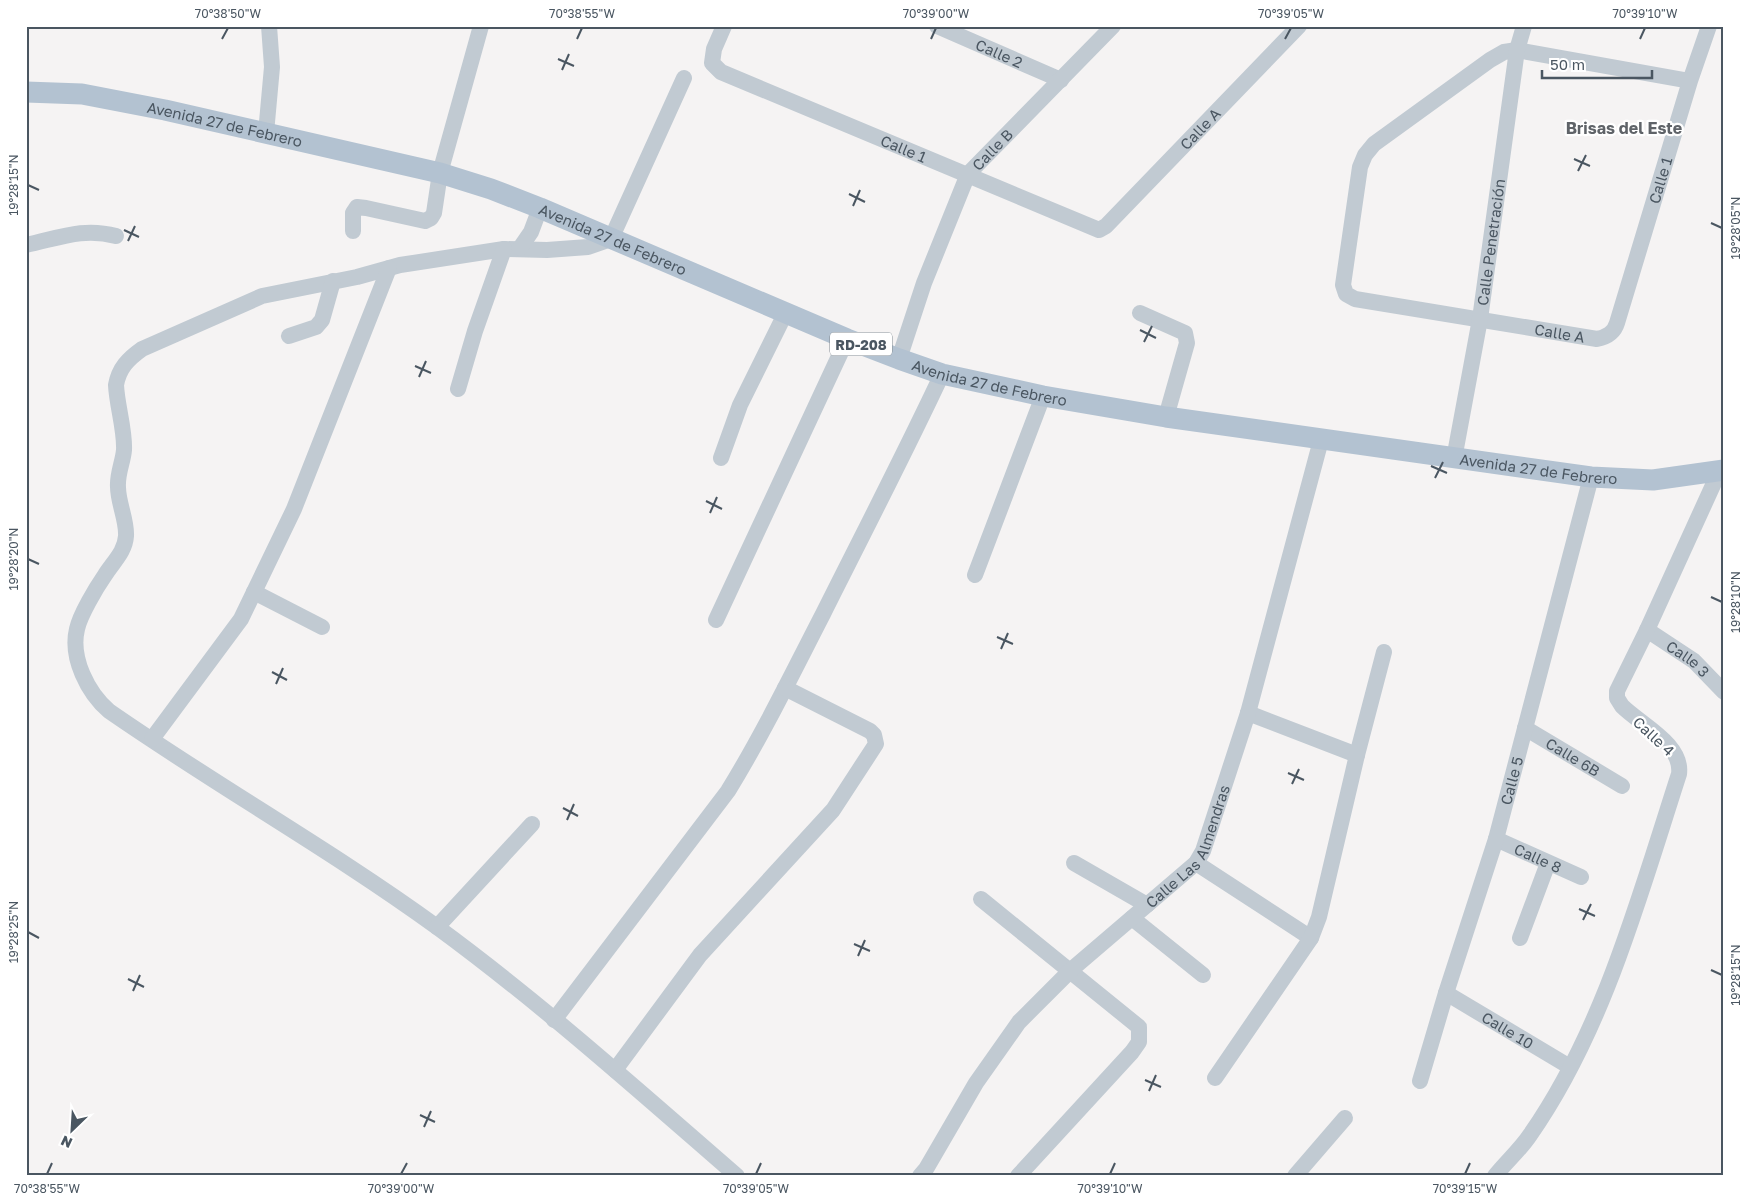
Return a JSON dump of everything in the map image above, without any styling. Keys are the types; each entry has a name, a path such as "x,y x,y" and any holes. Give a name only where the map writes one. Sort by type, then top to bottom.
{"main road":[{"name":"Avenida 27 de Febrero","path":"26,92 82,94 165,110 440,173 491,189 540,208 847,339 942,374 1043,396 1166,417 1591,477 1653,480 1721,471"}],"street":[{"path":"266,133 272,67 269,26"},
{"path":"353,232 353,213 357,207 425,221 431,218 434,213 440,173 482,26"},
{"name":"Calle 1","path":"724,26 714,49 712,63 721,72 1099,230"},
{"name":"Calle 2","path":"937,26 1061,80"},
{"name":"Calle B","path":"899,359 924,283 968,174 1113,26"},
{"name":"Calle A","path":"1099,230 1106,226 1300,26"},
{"name":"Calle Penetración","path":"1454,459 1480,319 1517,50 1524,26"},
{"name":"Calle 1","path":"1610,334 1617,324 1690,81 1709,26"},
{"path":"1517,50 1690,81"},
{"name":"Calle A","path":"1517,50 1504,52 1490,60 1374,144 1365,154 1360,167 1344,290 1350,297 1597,340 1605,338 1610,334"},
{"path":"684,78 611,239 588,247 547,250 512,249 400,265 373,273 262,296 142,349 123,365 118,376 117,400 124,449 117,485 126,530 125,540 119,557 104,576 79,622 75,643 85,678 92,692 99,702 116,716 311,841 437,927 615,1070 737,1176"},
{"path":"458,389 475,331 512,249 531,232 540,208"},
{"path":"26,245 81,232 99,232 116,236"},
{"path":"152,740 241,619 294,510 389,268"},
{"path":"289,336 316,327 322,320 334,281"},
{"path":"721,458 740,405 786,312"},
{"path":"1140,313 1185,333 1187,342 1166,417"},
{"path":"716,620 847,339"},
{"path":"554,1020 728,791 744,766 893,477 942,374"},
{"path":"975,574 1043,396"},
{"name":"Calle Las Almendras","path":"920,1176 926,1169 976,1083 1019,1022 1071,970 1196,863 1203,851 1248,713 1320,440"},
{"name":"Calle 4","path":"1570,1067 1614,972 1679,774 1678,761 1672,748 1622,706 1617,698 1619,685 1647,630 1721,471"},
{"name":"Calle 5","path":"1420,1080 1446,992 1496,839 1591,477"},
{"path":"254,592 322,627"},
{"name":"Calle 3","path":"1647,630 1694,661 1724,692"},
{"path":"1215,1078 1311,938 1319,917 1357,755 1384,652"},
{"path":"615,1070 700,955 833,810 876,744 874,735 870,731 785,688"},
{"path":"1248,713 1357,755"},
{"name":"Calle 6B","path":"1525,728 1622,786"},
{"path":"437,927 532,824"},
{"name":"Calle 8","path":"1496,839 1581,877"},
{"path":"1196,863 1311,938"},
{"path":"1520,938 1548,863"},
{"path":"1074,864 1147,905"},
{"path":"981,899 1139,1027 1139,1042 1132,1052 1018,1176"},
{"path":"1132,918 1203,975"},
{"name":"Calle 10","path":"1446,992 1570,1067"},
{"path":"1495,1176 1529,1136 1559,1090 1570,1067"},
{"path":"1295,1176 1345,1118"}],"district":[{"name":"Brisas del Este","path":"1624,128"}]}
